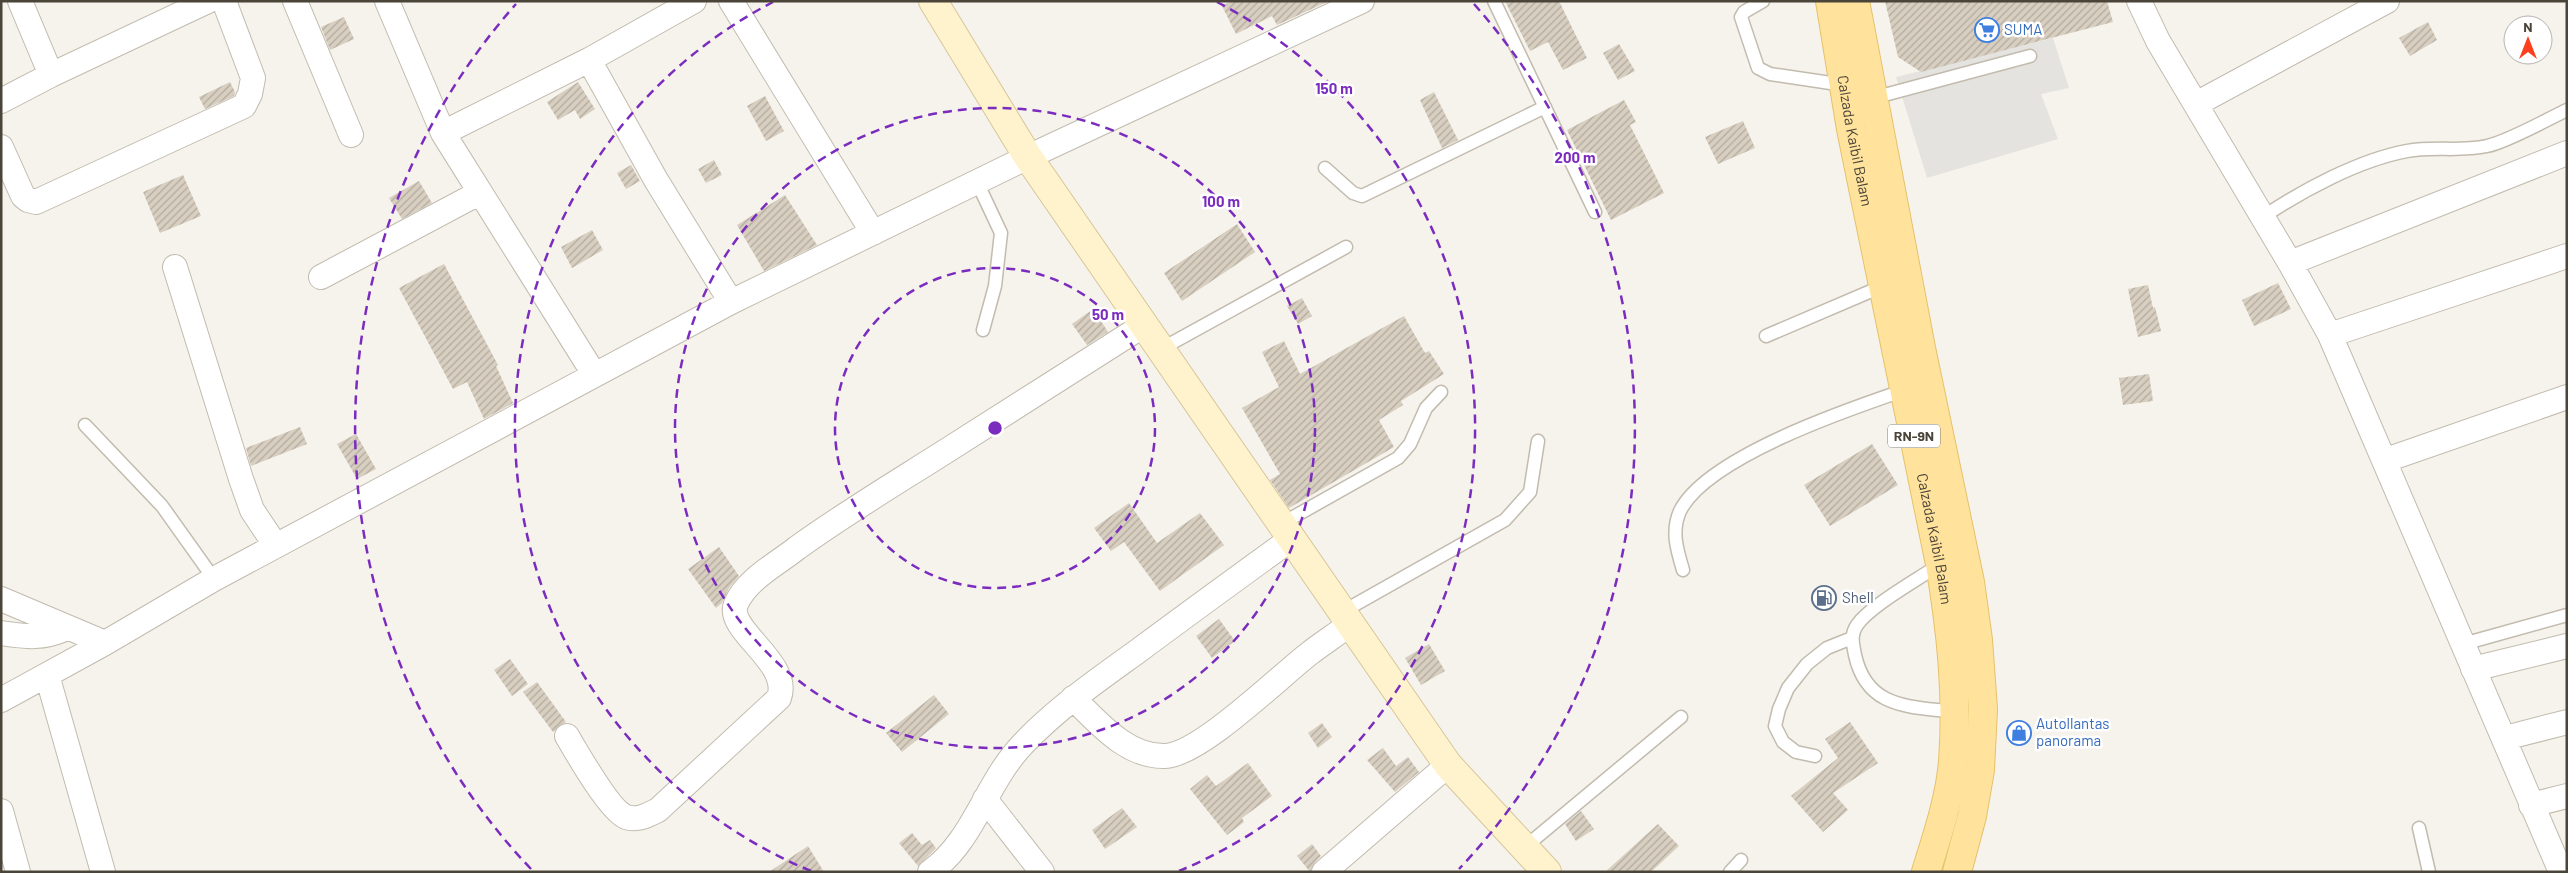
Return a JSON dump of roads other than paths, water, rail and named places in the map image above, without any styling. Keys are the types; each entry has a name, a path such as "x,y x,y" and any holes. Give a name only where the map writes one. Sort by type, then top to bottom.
{"main road":[{"name":"Calzada Kaibil Balam","path":"1830,1 1844,85 1940,564 1951,632 1955,684 1953,762 1949,788 1926,872"},
{"name":"Calzada Kaibil Balam","path":"1855,1 1923,358 1970,582 1978,640 1984,709 1980,770 1972,816 1957,872"}],"street":[{"path":"20,1 51,75"},
{"path":"1,101 183,6 208,1"},
{"path":"1,147 23,196 28,200 36,202 244,106 250,94 252,78 224,1"},
{"path":"295,1 351,135"},
{"path":"387,1 443,133 594,374"},
{"path":"443,133 589,60 694,1"},
{"path":"731,1 873,233"},
{"path":"933,1 1028,156 1448,765 1547,872"},
{"path":"1,700 105,643 214,579 731,302 1028,156 1362,1"},
{"path":"2139,1 2158,41 2290,263 2330,335 2386,460 2473,669 2505,738 2561,872"},
{"path":"2196,104 2387,1"},
{"path":"589,60 656,180 731,302"},
{"path":"2290,263 2567,153"},
{"path":"321,277 479,193"},
{"path":"2330,335 2567,256"},
{"path":"175,267 241,480 252,510 276,546"},
{"path":"567,736 611,806 625,817 641,818 658,810 780,698 782,681 736,618 736,605 750,584 833,522 1144,325"},
{"path":"2386,460 2567,397"},
{"path":"930,872 943,862 957,846 1000,772 1022,745 1073,698 1286,531"},
{"path":"1,599 105,643"},
{"path":"1073,698 1114,737 1138,750 1165,756 1195,745 1224,724 1310,653 1346,618"},
{"path":"1,634 35,638 50,636 67,628"},
{"path":"2473,669 2567,646"},
{"path":"47,675 103,872"},
{"path":"2505,738 2567,722"},
{"path":"1324,872 1448,765"},
{"path":"2531,804 2567,796"},
{"path":"985,799 1042,872"},
{"path":"1,811 18,872"}],"lane":[{"path":"1494,1 1595,212"},
{"path":"1763,1 1744,12 1742,17 1758,68 1770,74 1844,85"},
{"path":"1874,98 2030,56"},
{"path":"1325,168 1354,193 1362,196 1545,107"},
{"path":"2263,217 2288,200 2364,163 2407,151 2433,148 2456,150 2489,146 2567,110"},
{"path":"977,182 1002,233 995,286 983,330"},
{"path":"1161,349 1346,247"},
{"path":"1766,336 1883,286"},
{"path":"1683,570 1674,540 1680,511 1699,487 1732,464 1796,430 1905,390"},
{"path":"1286,531 1398,458 1410,444 1426,408 1441,392"},
{"path":"85,425 162,506 214,579"},
{"path":"1346,618 1505,520 1530,492 1538,441"},
{"path":"1940,564 1872,610 1857,625 1852,638 1857,662 1870,689 1897,705 1954,712"},
{"path":"2463,644 2567,615"},
{"path":"1815,756 1796,752 1783,742 1775,726 1779,709 1788,688 1808,664 1827,648 1852,638"},
{"path":"1525,847 1681,717"},
{"path":"2419,828 2429,872"},
{"path":"1730,872 1742,860"}],"place":[{"name":"SUMA","path":"1987,30"},
{"name":"Shell","path":"1824,598"},
{"name":"Autollantas panorama","path":"2019,733"}]}
